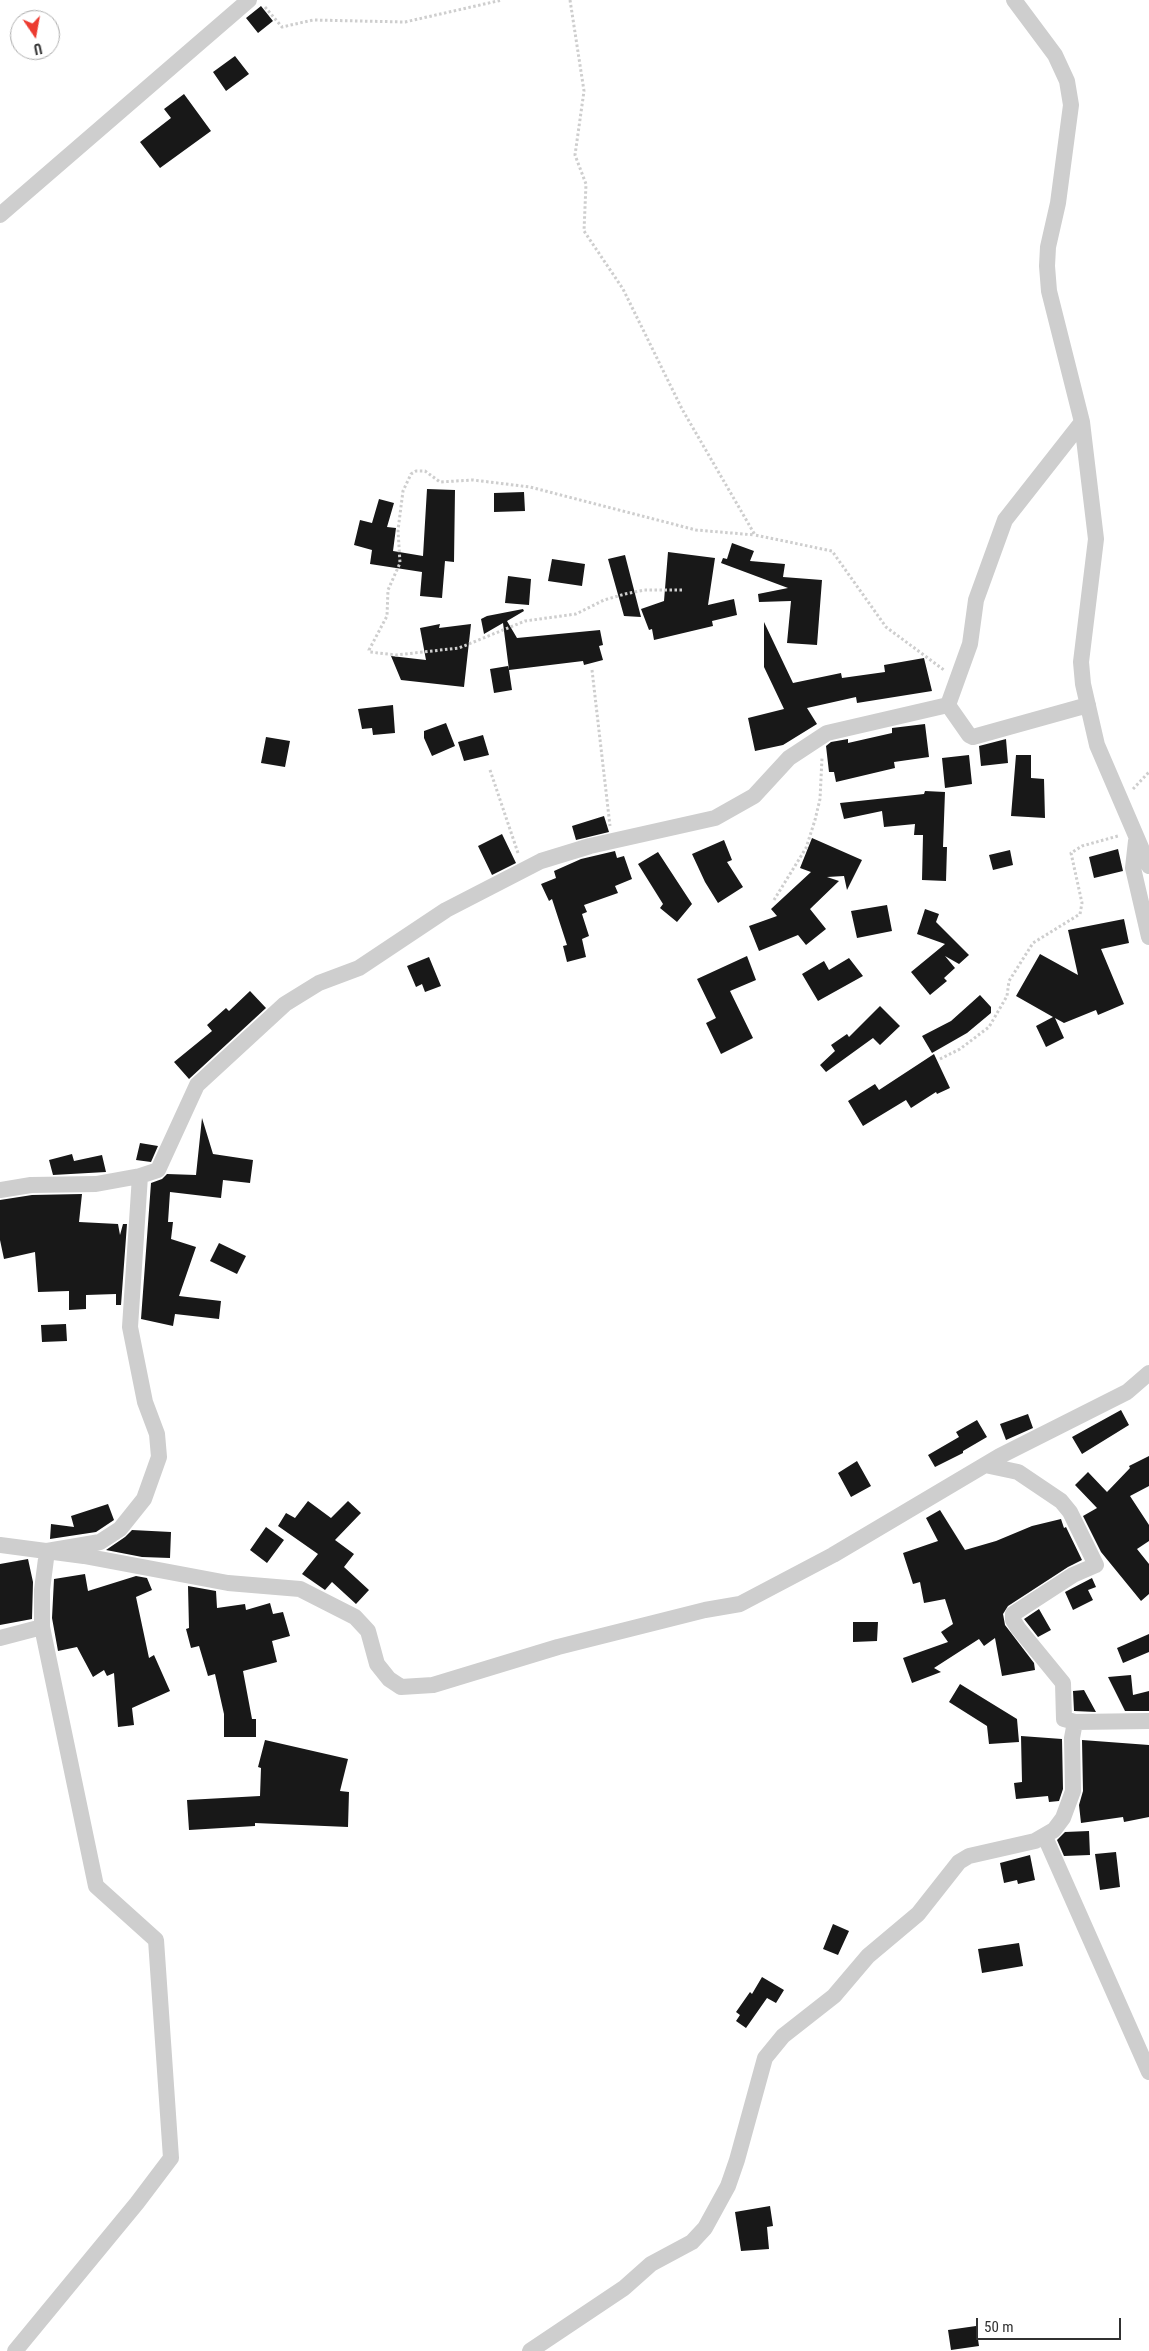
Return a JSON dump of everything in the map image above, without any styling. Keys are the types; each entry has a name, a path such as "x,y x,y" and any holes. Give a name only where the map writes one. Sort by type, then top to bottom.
{"street":[{"path":"0,215 249,0"},
{"path":"1014,0 1055,54 1066,81 1071,105 1058,203 1048,247 1047,266 1049,291 1082,422 1096,539 1081,662 1097,744 1149,866"},
{"path":"948,706 970,644 976,600 1005,520 1082,422"},
{"path":"948,706 969,735 973,737 1088,705"},
{"path":"0,1190 31,1185 96,1184 140,1176 158,1170 197,1084 285,1004 319,984 359,968 446,910 541,861 612,841 715,818 754,796 789,758 827,733 948,706"},
{"path":"1135,836 1133,868 1149,937"},
{"path":"47,1551 100,1542 120,1529 144,1499 159,1456 157,1434 145,1402 130,1327 140,1176"},
{"path":"0,1545 47,1551 228,1583 300,1589 355,1617 368,1631 377,1664 389,1679 401,1687 433,1685 576,1643 705,1610 740,1604 833,1555 985,1465 1127,1392 1149,1374"},
{"path":"985,1465 1018,1472 1061,1501 1076,1522 1096,1565 1073,1575 1013,1614 1013,1620 1018,1628 1063,1683 1064,1720 1075,1722 1149,1721"},
{"path":"15,2351 171,2158 156,1940 96,1886 42,1627 42,1590 47,1551"},
{"path":"0,1638 42,1627"},
{"path":"530,2351 624,2288 651,2264 692,2242 705,2228 728,2186 765,2058 783,2036 834,1996 868,1956 928,1903 964,1858 1044,1837 1054,1830 1063,1818 1073,1791 1072,1738 1075,1722"},
{"path":"1044,1837 1149,2072"}],"path":[{"path":"259,0 282,27 313,20 405,22 502,0"},
{"path":"570,0 584,91 575,154 586,184 584,231 623,289 682,409 755,535"},
{"path":"682,590 644,590 625,594 604,600 576,614 525,621 459,648 396,655 370,652 369,650 386,616 388,590 400,563 398,530 403,491 411,474 420,470 440,482 473,480 530,487 696,530 755,535 832,551 886,627 958,680"},
{"path":"592,670 612,841"},
{"path":"774,900 806,848 816,820 820,799 822,737"},
{"path":"490,770 506,813 523,870"},
{"path":"940,1059 960,1049 989,1026 1007,996 1009,981 1033,942 1080,914 1082,903 1071,853 1082,846 1135,836"}],"building":[{"path":"261,6 273,21 258,33 246,18"},
{"path":"235,56 249,74 226,91 213,72"},
{"path":"184,94 211,131 160,168 140,142 171,118 164,109"},
{"path":"427,489 455,490 454,562 445,561 442,598 420,596 422,572 370,564 372,550 354,545 360,520 372,523 379,499 394,503 387,527 396,528 393,551 423,556"},
{"path":"524,492 525,511 494,512 494,493"},
{"path":"732,543 754,551 750,561 785,564 783,577 822,580 817,645 787,643 791,601 759,602 758,594 788,588 721,563 723,558 727,559"},
{"path":"668,552 715,558 708,605 734,599 737,615 712,621 713,626 654,640 652,629 649,630 641,609 664,601"},
{"path":"625,555 641,617 624,616 608,559"},
{"path":"552,559 585,564 582,586 548,581"},
{"path":"508,576 531,579 529,605 505,603"},
{"path":"523,609 524,611 507,621 517,638 600,630 603,645 599,646 603,660 584,665 583,661 509,670 503,623 484,634 481,619 487,616"},
{"path":"764,622 793,683 841,673 842,678 885,672 884,665 924,658 932,691 857,703 856,697 807,708 817,724 783,745 755,751 748,718 784,709 764,667"},
{"path":"440,624 439,628 471,624 464,687 401,680 391,656 426,660 420,628"},
{"path":"508,666 512,690 494,693 490,669"},
{"path":"393,705 395,733 373,735 372,728 362,729 358,709"},
{"path":"446,723 455,746 432,756 424,738 424,731"},
{"path":"925,724 929,757 894,762 895,768 836,782 834,772 829,772 826,746 831,742 848,739 848,743 892,733 892,728"},
{"path":"483,735 489,755 464,761 458,742"},
{"path":"266,737 290,741 285,767 261,763"},
{"path":"1006,739 1008,763 981,766 979,746"},
{"path":"969,755 972,784 945,788 942,758"},
{"path":"1016,755 1031,755 1031,778 1044,779 1045,818 1011,816"},
{"path":"925,791 945,792 943,847 947,847 946,881 922,880 923,835 914,835 915,824 884,827 882,811 844,819 840,803 924,794"},
{"path":"604,816 609,832 576,840 572,826"},
{"path":"502,834 516,863 492,875 478,846"},
{"path":"812,838 862,860 847,890 844,876 827,877 839,881 810,909 826,929 806,945 798,935 759,951 749,926 777,916 771,909 811,872 800,868"},
{"path":"724,840 732,860 727,862 743,887 718,903 705,882 692,854"},
{"path":"1118,849 1123,871 1094,878 1089,857"},
{"path":"1010,850 1013,865 993,870 989,855"},
{"path":"615,851 617,858 624,856 632,879 615,886 618,893 584,905 587,912 582,914 589,936 582,939 586,957 567,962 563,946 567,945 552,899 549,901 541,884 556,878 554,871 581,859"},
{"path":"658,852 692,904 677,922 660,908 663,904 638,864"},
{"path":"887,905 892,931 857,938 851,911"},
{"path":"925,909 939,914 936,922 969,955 959,964 945,956 955,968 944,978 947,981 930,995 911,972 945,944 917,934"},
{"path":"1124,919 1129,943 1101,949 1124,1004 1098,1015 1096,1010 1064,1023 1055,1018 1064,1038 1046,1047 1036,1026 1053,1017 1016,996 1040,954 1078,975 1068,930"},
{"path":"747,956 756,980 730,991 753,1038 721,1054 706,1023 716,1018 697,979"},
{"path":"429,957 441,986 425,992 422,984 416,987 407,966"},
{"path":"849,958 863,976 818,1001 802,974 824,961 829,970"},
{"path":"250,991 266,1008 189,1079 174,1062 212,1031 207,1025 226,1008 229,1011"},
{"path":"980,995 991,1007 991,1013 967,1033 932,1053 922,1036 951,1021"},
{"path":"880,1006 900,1026 880,1045 873,1038 826,1072 820,1065 835,1051 831,1045 847,1034 849,1037"},
{"path":"934,1054 950,1088 937,1094 936,1092 911,1108 906,1100 863,1126 848,1101 875,1084 879,1090"},
{"path":"202,1118 213,1154 253,1160 250,1183 223,1180 221,1198 170,1192 168,1222 173,1222 171,1239 196,1247 179,1296 221,1301 219,1319 175,1314 173,1326 141,1319 151,1183 162,1179 167,1174 196,1175"},
{"path":"140,1143 158,1146 151,1162 136,1160"},
{"path":"72,1154 74,1161 102,1155 106,1172 53,1175 49,1160"},
{"path":"82,1194 79,1222 118,1224 120,1235 123,1224 127,1224 121,1305 116,1305 116,1294 86,1295 86,1309 69,1310 69,1291 38,1292 35,1252 4,1259 0,1240 0,1200 32,1195"},
{"path":"219,1243 246,1256 237,1274 210,1261"},
{"path":"66,1324 67,1341 42,1342 41,1325"},
{"path":"1121,1410 1129,1425 1082,1454 1072,1437"},
{"path":"1028,1414 1033,1428 1006,1440 1000,1424"},
{"path":"977,1420 987,1437 963,1451 963,1453 935,1467 928,1455 959,1437 956,1432"},
{"path":"1149,1456 1149,1486 1130,1496 1149,1525 1149,1541 1137,1549 1149,1564 1149,1594 1141,1601 1101,1552 1083,1516 1097,1508 1075,1485 1088,1472 1107,1492 1130,1468 1129,1466"},
{"path":"857,1461 871,1486 851,1497 838,1473"},
{"path":"308,1501 331,1518 348,1501 361,1513 335,1540 354,1554 344,1567 369,1590 356,1604 332,1582 325,1590 302,1574 318,1554 278,1526 286,1513 295,1518"},
{"path":"108,1504 114,1520 96,1532 50,1539 51,1524 74,1527 71,1516"},
{"path":"940,1510 965,1550 996,1541 1032,1526 1061,1519 1064,1528 1066,1527 1082,1560 1008,1606 1003,1614 1005,1625 1034,1663 1035,1670 1002,1676 995,1638 984,1646 979,1639 934,1668 941,1672 912,1683 903,1658 948,1642 941,1632 953,1624 945,1599 924,1603 920,1582 913,1584 903,1553 938,1541 926,1518"},
{"path":"266,1527 284,1540 267,1563 250,1550"},
{"path":"132,1530 171,1532 170,1558 142,1557 106,1550"},
{"path":"28,1559 33,1582 32,1619 0,1625 0,1564"},
{"path":"85,1574 88,1591 136,1576 147,1578 152,1590 136,1597 149,1658 154,1655 170,1691 132,1708 134,1725 118,1727 114,1673 107,1676 104,1670 93,1677 77,1647 58,1651 52,1618 54,1579"},
{"path":"1092,1578 1096,1587 1088,1590 1093,1600 1073,1610 1065,1592"},
{"path":"188,1586 216,1591 217,1608 245,1604 246,1610 270,1603 273,1614 283,1612 290,1636 272,1641 277,1662 243,1671 252,1719 256,1719 256,1737 224,1737 224,1714 215,1674 208,1676 199,1646 191,1648 186,1629 189,1628"},
{"path":"1039,1609 1051,1630 1038,1637 1024,1619"},
{"path":"853,1622 878,1622 877,1641 853,1642"},
{"path":"1149,1634 1149,1652 1123,1663 1117,1648"},
{"path":"1131,1675 1133,1695 1149,1691 1149,1711 1125,1711 1108,1677"},
{"path":"960,1684 1017,1719 1019,1742 989,1744 987,1726 949,1702"},
{"path":"1084,1690 1096,1712 1074,1711 1073,1691"},
{"path":"1021,1736 1062,1739 1063,1789 1059,1801 1049,1802 1048,1796 1016,1799 1014,1783 1022,1782"},
{"path":"265,1740 348,1759 340,1791 349,1792 348,1827 255,1823 255,1826 189,1830 187,1800 260,1796 261,1768 258,1767"},
{"path":"1082,1740 1149,1745 1149,1817 1124,1822 1123,1817 1081,1823 1079,1805 1083,1791"},
{"path":"1089,1831 1090,1855 1064,1856 1057,1840 1065,1832"},
{"path":"1116,1852 1120,1887 1100,1890 1095,1854"},
{"path":"1030,1855 1035,1880 1018,1884 1017,1880 1004,1883 1000,1863"},
{"path":"833,1924 849,1931 838,1955 823,1949"},
{"path":"1019,1943 1023,1966 982,1973 978,1949"},
{"path":"762,1977 784,1990 776,2003 767,1998 746,2028 736,2021 740,2015 736,2012 750,1992 752,1994"},
{"path":"770,2206 773,2226 767,2227 769,2249 741,2251 735,2212"},
{"path":"976,2326 979,2346 951,2350 948,2330"}]}
